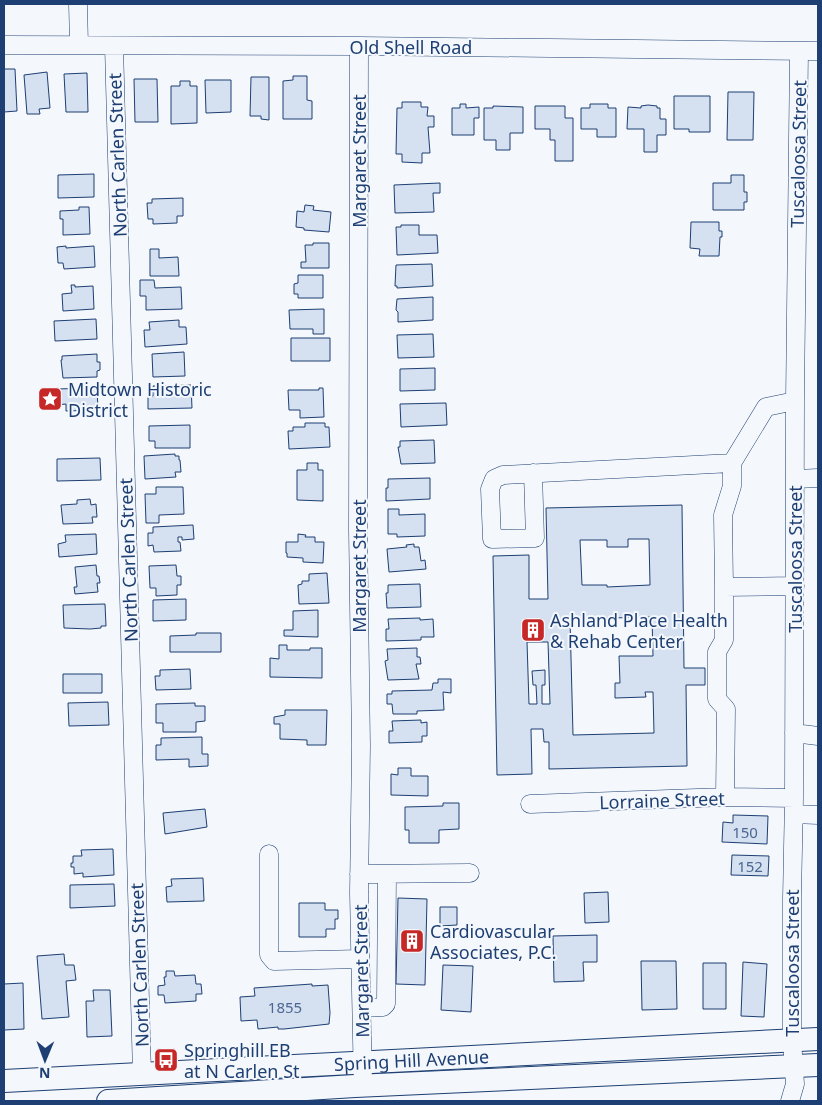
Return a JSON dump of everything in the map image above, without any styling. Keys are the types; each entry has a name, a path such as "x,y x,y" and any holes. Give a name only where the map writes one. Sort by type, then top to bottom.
{"main road":[{"name":"Spring Hill Avenue","path":"4,1081 818,1038"},
{"name":"Spring Hill Avenue","path":"108,1101 363,1086 818,1065"}],"street":[{"path":"78,4 79,45"},
{"name":"Old Shell Road","path":"4,45 359,46 818,51"},
{"name":"North Carlen Street","path":"114,46 142,1074"},
{"name":"Margaret Street","path":"359,46 358,530 361,746 359,874 363,1086"},
{"name":"Tuscaloosa Street","path":"790,1101 795,1084 792,1040 795,401 799,51"},
{"path":"726,798 726,709 717,699 716,652 724,640 723,515 732,486 732,463 766,407 795,401"},
{"path":"534,473 732,463"},
{"path":"796,479 818,478"},
{"path":"724,587 795,586"},
{"path":"794,733 818,736"},
{"name":"Lorraine Street","path":"530,804 726,798 794,806 818,815"},
{"path":"269,854 269,955 274,960 360,959"},
{"path":"359,874 470,873"},
{"path":"362,1008 383,1007 386,1004 387,874"},
{"path":"360,941 387,940"}],"building":[{"path":"4,69 15,69 17,111 4,112"},
{"path":"47,72 50,108 39,109 40,114 27,114 24,75"},
{"path":"87,73 88,112 66,112 64,74"},
{"path":"293,76 307,76 307,100 312,101 312,119 283,119 283,81 293,80"},
{"path":"251,77 269,77 269,120 261,119 261,116 250,116"},
{"path":"134,79 157,79 158,122 135,122"},
{"path":"205,80 231,80 231,112 206,113"},
{"path":"180,81 190,81 190,86 197,86 197,123 171,124 171,86 180,86"},
{"path":"728,92 754,92 753,140 727,140"},
{"path":"674,96 710,96 710,132 689,132 689,129 674,129"},
{"path":"402,102 421,102 421,107 428,107 427,116 434,116 434,127 428,127 430,153 422,153 422,163 402,162 402,154 396,154 397,108 402,108"},
{"path":"460,104 466,104 466,108 479,107 479,118 474,118 474,135 452,135 452,108 460,108"},
{"path":"590,104 608,104 608,108 616,108 616,137 597,137 597,129 581,129 581,108 590,108"},
{"path":"648,105 660,108 660,119 666,119 666,135 657,135 657,152 644,152 644,129 627,129 628,107 641,108 641,106"},
{"path":"493,106 523,107 523,133 510,133 510,150 496,150 496,140 484,140 484,108 493,108"},
{"path":"535,106 565,106 565,118 573,118 573,161 555,161 555,140 550,140 550,129 535,129"},
{"path":"94,174 94,197 58,198 58,175"},
{"path":"731,175 744,175 744,192 747,192 747,202 744,202 744,210 713,210 713,183 731,183"},
{"path":"440,183 440,193 433,193 434,212 395,213 394,185"},
{"path":"183,198 183,216 177,216 177,223 153,224 153,219 148,219 147,203 152,203 152,199"},
{"path":"305,205 314,206 313,210 331,212 329,232 304,230 304,228 296,227 297,211 304,212"},
{"path":"79,207 89,207 90,234 63,235 63,219 60,219 60,211 79,210"},
{"path":"691,222 719,222 719,231 722,231 722,237 720,237 719,256 699,256 700,249 690,248"},
{"path":"401,225 419,225 419,235 437,235 438,253 397,255 396,227 401,227"},
{"path":"313,243 329,243 329,268 301,268 301,262 306,262 305,245 313,245"},
{"path":"66,246 66,248 94,246 95,267 64,269 63,263 58,263 57,247"},
{"path":"150,249 159,249 159,258 178,257 179,276 150,276"},
{"path":"432,264 433,286 397,288 395,286 396,265"},
{"path":"298,275 323,275 323,298 298,298 298,294 294,294 294,284 298,283"},
{"path":"140,280 154,280 155,288 181,287 182,309 146,310 146,296 140,296"},
{"path":"71,285 75,285 75,287 93,286 94,309 63,311 62,294 72,293"},
{"path":"433,297 433,320 398,322 397,299"},
{"path":"324,309 324,334 313,334 313,329 290,329 289,310"},
{"path":"96,319 97,339 55,341 54,321"},
{"path":"179,320 179,327 186,327 187,344 145,347 144,330 150,330 149,322"},
{"path":"433,334 434,357 398,358 397,335"},
{"path":"291,338 330,338 330,361 291,361"},
{"path":"184,352 185,376 153,377 152,354"},
{"path":"97,354 100,370 97,371 97,377 63,378 62,356"},
{"path":"435,368 435,390 400,391 400,369"},
{"path":"191,385 192,408 148,409 148,396 153,396 153,386"},
{"path":"97,388 98,410 66,411 66,404 56,405 55,389"},
{"path":"319,388 323,388 324,417 300,418 300,410 289,410 288,390 319,390"},
{"path":"446,403 447,425 401,427 400,404"},
{"path":"305,423 325,423 325,427 329,427 330,447 289,449 288,431 293,431 293,427 305,427"},
{"path":"190,425 190,448 155,448 155,441 149,441 149,426"},
{"path":"434,440 435,463 401,464 398,447 400,447 400,441"},
{"path":"175,454 175,456 179,456 181,472 175,472 176,477 145,479 144,456"},
{"path":"100,458 101,480 57,481 57,459"},
{"path":"307,463 318,463 318,470 323,470 323,501 297,500 297,470 307,470"},
{"path":"430,478 430,499 386,501 388,479"},
{"path":"156,487 183,487 184,514 159,515 159,523 146,523 145,494 156,494"},
{"path":"90,499 91,505 96,504 97,517 92,517 93,523 63,524 61,505 77,504 77,500"},
{"name":"Ashland Place Health & Rehab Center","path":"682,505 684,668 705,668 705,685 686,685 687,766 549,769 549,742 544,742 543,729 531,729 532,774 497,775 493,556 529,555 529,599 548,599 546,508","holes":["628,539 649,539 650,585 607,587 607,585 582,585 580,540 607,540 607,547 628,547","652,617 653,656 619,656 620,683 615,683 615,698 646,697 645,692 653,692 654,733 573,735 570,619","527,642 548,642 550,704 542,704 542,685 545,685 545,670 532,671 533,685 536,685 537,704 529,704"]},
{"path":"388,509 399,509 399,515 425,514 425,536 397,537 397,534 388,534"},
{"path":"193,525 194,539 182,540 182,537 178,537 181,551 154,552 153,545 148,546 148,533 153,533 153,527"},
{"path":"96,534 97,554 59,557 58,544 66,542 65,535"},
{"path":"298,534 306,535 305,537 315,537 315,542 324,542 323,563 303,562 303,558 287,557 286,542 298,542"},
{"path":"414,544 414,547 419,547 421,561 425,560 426,569 389,572 387,549 407,547 406,545"},
{"path":"96,565 100,583 97,583 98,592 75,594 74,587 77,587 75,567"},
{"path":"176,565 177,576 181,576 181,585 177,585 177,595 156,596 156,588 150,588 149,566"},
{"path":"327,573 329,603 299,604 298,585 302,584 302,581 309,581 309,574"},
{"path":"420,584 421,607 387,608 386,593 388,593 388,585"},
{"path":"186,599 186,620 153,621 153,600"},
{"path":"105,604 106,626 90,629 64,628 63,605"},
{"path":"318,610 318,637 284,636 284,630 293,630 293,611"},
{"path":"420,618 420,620 433,619 434,637 421,637 421,640 386,641 386,629 389,629 388,619"},
{"path":"196,633 221,633 221,652 170,652 170,636 196,635"},
{"path":"279,645 287,645 287,650 322,648 322,678 270,677 270,658 279,659"},
{"path":"417,648 417,657 420,657 421,664 416,664 419,679 388,680 385,661 388,660 387,649"},
{"path":"190,669 191,689 156,690 155,676 160,676 160,670"},
{"path":"63,674 102,674 102,693 63,693"},
{"path":"438,679 451,679 451,693 443,692 444,710 417,711 417,714 393,714 392,704 387,704 387,694 392,694 392,691 432,690 433,683 438,683"},
{"path":"108,702 109,725 69,726 68,703"},
{"path":"195,703 195,706 205,706 205,721 196,722 196,732 163,732 163,723 156,723 156,704"},
{"path":"285,710 327,710 326,745 307,745 307,740 280,739 280,724 274,724 274,717 285,715"},
{"path":"421,720 421,723 427,722 427,736 422,736 422,742 389,743 389,731 393,731 392,721"},
{"path":"202,737 202,754 208,754 208,766 189,767 189,759 156,760 156,745 161,745 161,738"},
{"path":"398,768 411,768 411,776 428,776 428,796 391,795 391,774 398,775"},
{"path":"443,803 459,803 459,829 439,830 439,843 409,843 409,830 405,830 405,807 443,806"},
{"path":"205,809 207,827 165,834 163,813"},
{"path":"733,815 768,816 767,844 722,842 723,822 733,823"},
{"path":"113,849 114,875 83,877 83,873 74,874 74,867 71,867 73,856 82,856 81,850"},
{"path":"732,855 769,856 768,876 731,875"},
{"path":"203,878 204,901 167,902 166,887 172,886 171,879"},
{"path":"114,884 115,906 70,908 70,885"},
{"path":"608,892 609,922 585,923 584,893"},
{"name":"Cardiovascular Associates, P.C.","path":"398,898 427,899 425,985 396,984"},
{"path":"299,903 325,903 325,910 338,910 338,919 335,919 335,929 326,929 326,937 299,937"},
{"path":"440,907 457,907 457,925 440,926"},
{"path":"597,935 597,962 583,962 584,981 554,982 553,936"},
{"path":"64,954 65,965 74,965 76,980 66,981 69,1017 42,1019 37,956"},
{"path":"641,961 676,961 677,1009 642,1010"},
{"path":"743,962 767,964 764,1017 741,1016"},
{"path":"703,963 726,963 726,1009 703,1009"},
{"path":"443,965 473,966 471,1012 441,1010"},
{"path":"166,971 174,971 175,976 195,975 196,984 201,984 202,994 196,994 196,1001 165,1003 164,995 158,995 158,986 165,985 164,977 166,977"},
{"path":"23,983 24,1029 4,1030 4,984"},
{"path":"312,984 312,986 328,985 329,1024 284,1029 278,1029 278,1027 258,1029 257,1020 241,1021 240,997 255,996 254,988"},
{"path":"93,990 110,990 112,1036 87,1037 86,1001 94,1001"}],"place":[{"name":"Midtown Historic District","path":"50,399"},
{"name":"Ashland Place Health & Rehab Center","path":"533,630"},
{"name":"Cardiovascular Associates, P.C.","path":"412,941"},
{"name":"Springhill EB at N Carlen St","path":"166,1060"}]}
